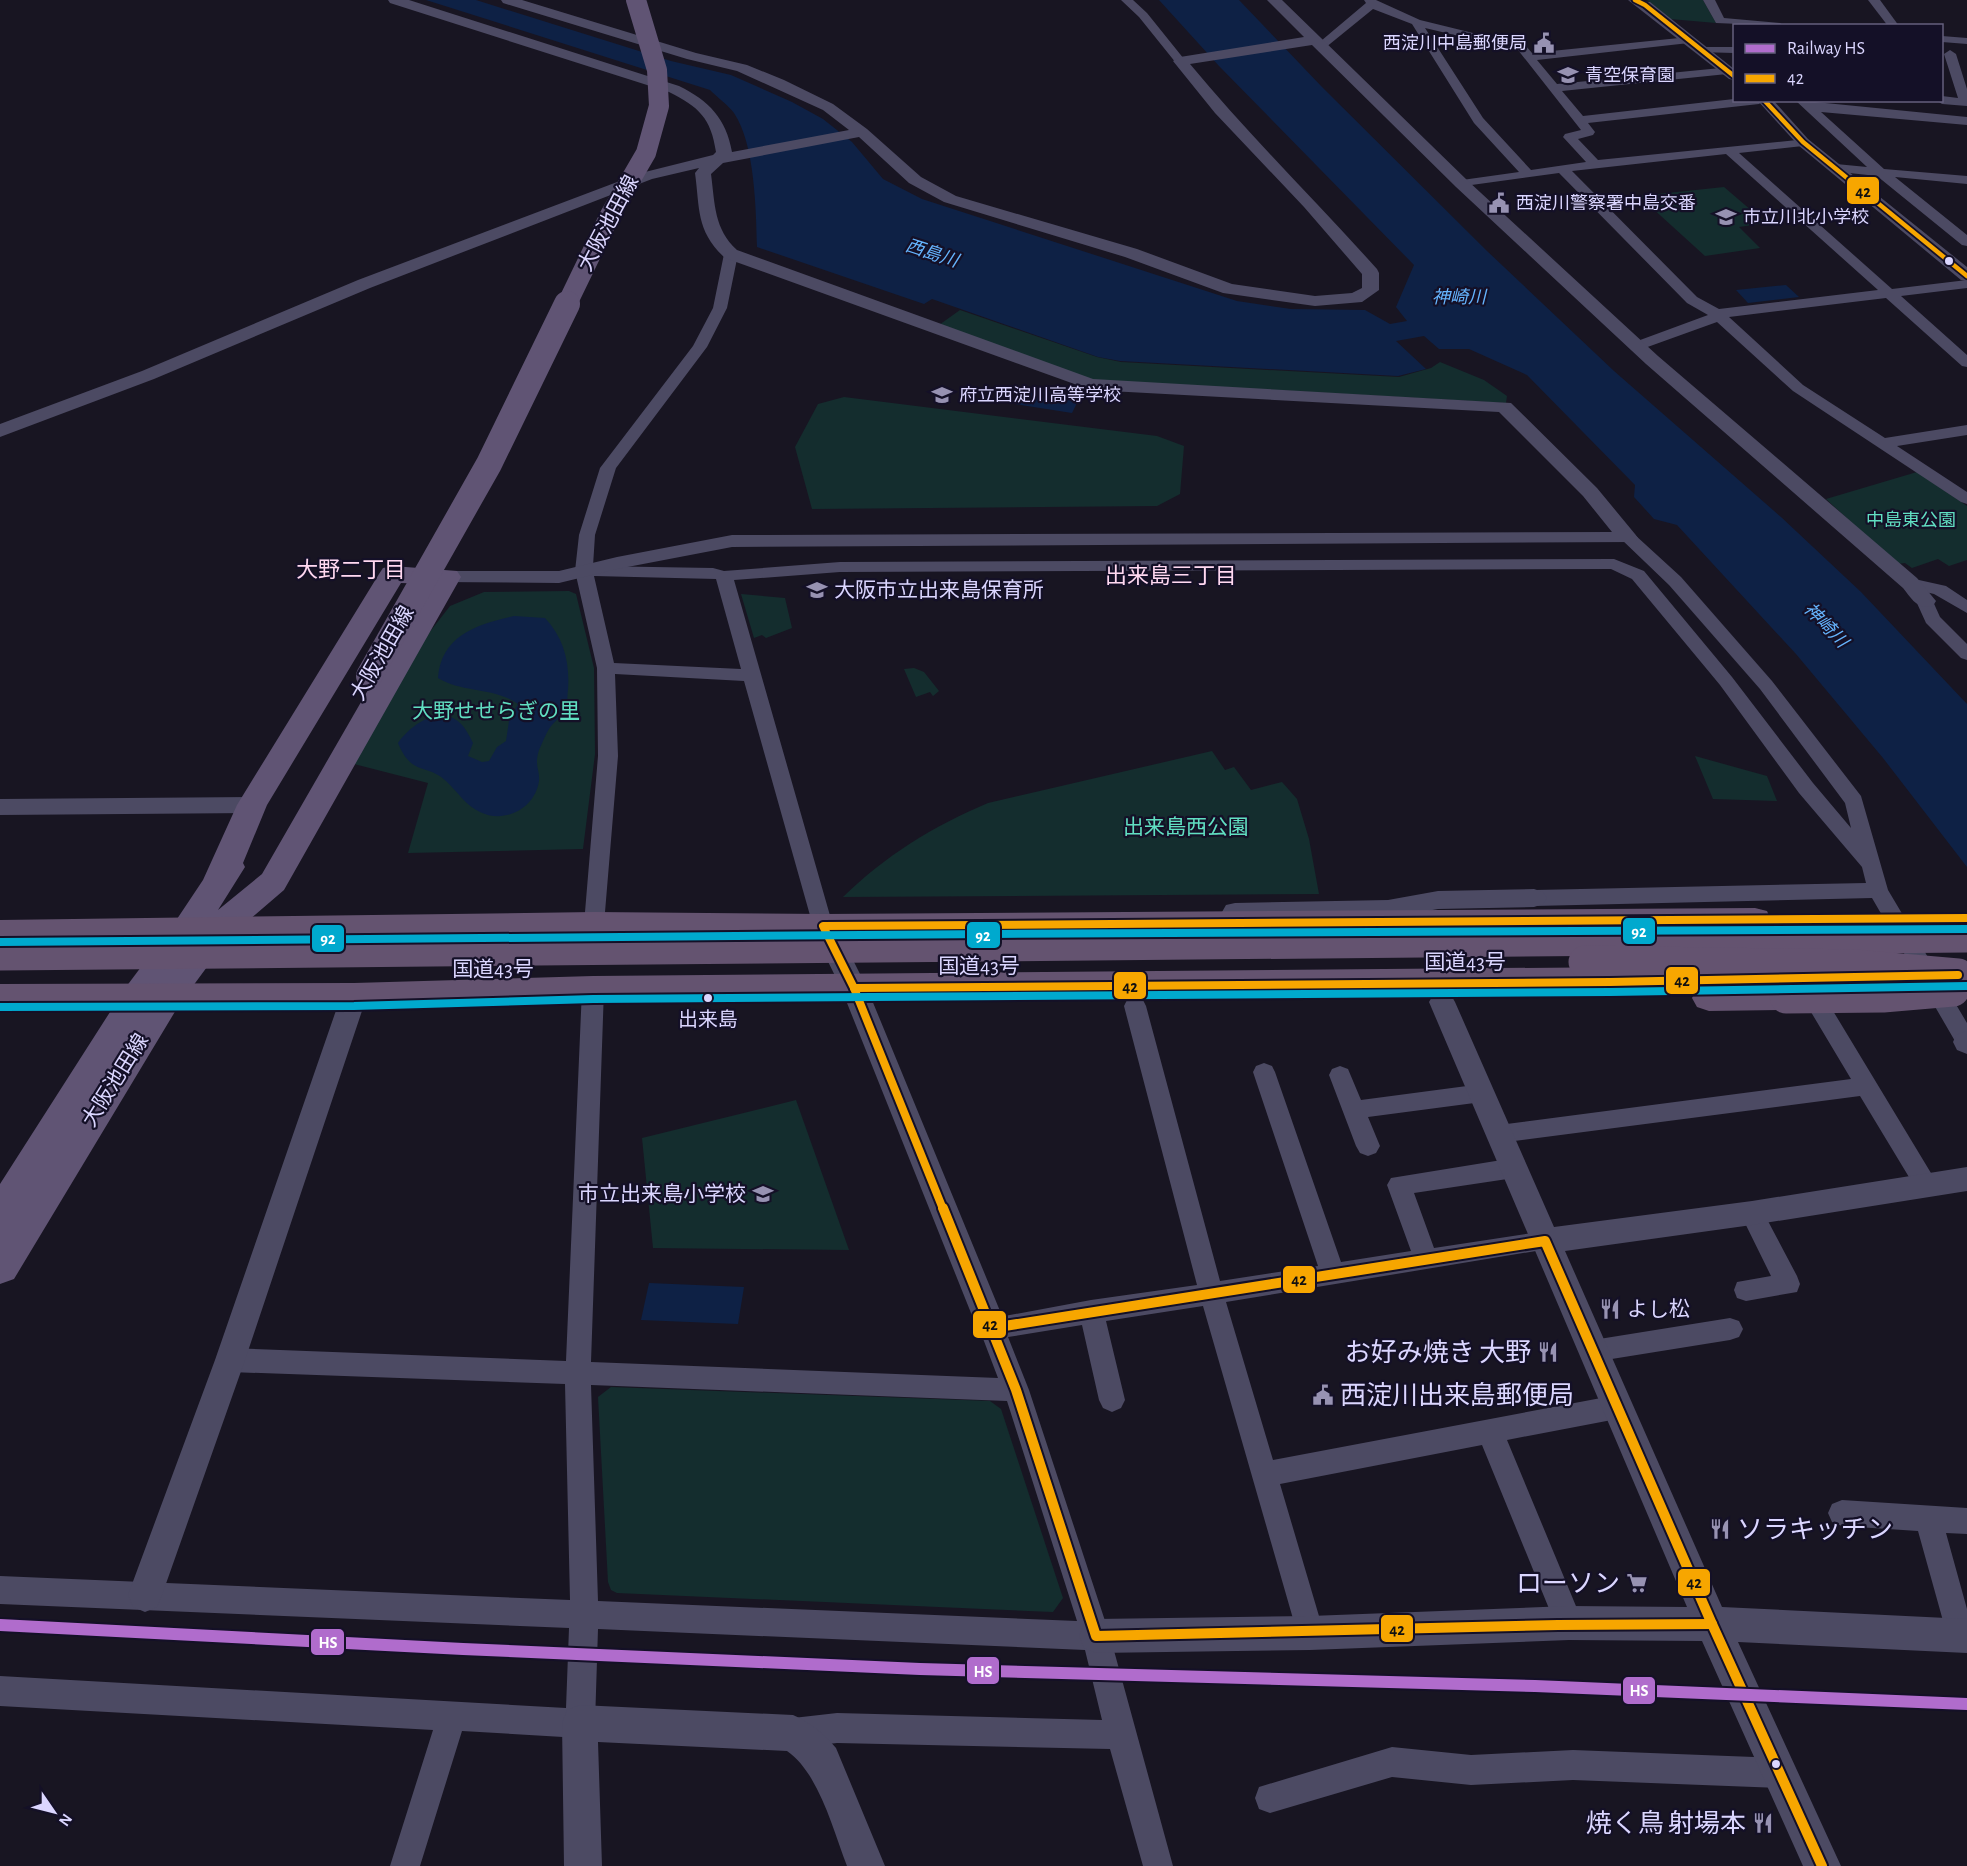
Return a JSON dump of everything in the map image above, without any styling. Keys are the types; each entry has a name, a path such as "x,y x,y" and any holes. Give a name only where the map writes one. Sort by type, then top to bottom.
{"highway":[{"name":"国道43号","path":"0,932 594,924 824,926 1967,918"},
{"name":"国道43号","path":"0,954 1967,936"},
{"name":"国道43号","path":"0,972 1536,962 1855,966 1964,979"},
{"path":"1000,986 1135,1006 1442,1002 1792,991 1883,996 1964,979"},
{"name":"国道43号","path":"0,998 354,996 593,989 1610,982 1792,991"}],"main road":[{"name":"大阪池田線","path":"203,928 217,886 359,676 469,462 592,214 629,152 643,106 641,71 621,0"},
{"name":"大阪池田線","path":"0,1216 10,1180 203,928 489,464 610,215 646,153 655,128 659,106 657,70 636,0"},
{"path":"203,928 273,882 447,577 393,574 252,806 217,886"},
{"name":"大阪池田線","path":"0,1267 153,996"}],"street":[{"path":"395,0 688,96 703,105 716,121 722,135 724,153 702,173 710,224 717,241 731,254 1091,384 1504,407 1590,492 1628,538 1675,581 1766,685 1854,801 1878,891 1967,1043"},
{"path":"508,0 692,56 742,68 779,83 828,107 915,180 950,199 1131,253 1229,289 1315,301 1356,297 1370,290 1371,273 1310,204 1220,110 1184,61 1127,0"},
{"path":"1274,0 1314,43 1637,346 1910,583 1925,601 1948,616 1967,636"},
{"path":"1635,0 1645,5 1731,73"},
{"path":"1709,0 1720,21 1755,24"},
{"path":"1874,0 1892,24"},
{"path":"1184,61 1314,43 1371,2 1416,22 1522,48 1589,132 1569,137 1595,164"},
{"path":"1416,22 1478,120 1528,174"},
{"path":"1943,39 1967,41"},
{"path":"1528,57 1689,40"},
{"path":"1702,50 1733,50"},
{"path":"1943,100 1966,102 1946,54 1967,56"},
{"path":"1554,88 1731,73"},
{"path":"1581,120 1741,102"},
{"path":"1766,102 1803,142 1967,276"},
{"path":"1805,104 1967,121"},
{"path":"1805,104 1879,171 1967,242"},
{"path":"0,431 148,375 332,297 647,176 717,159 857,133"},
{"path":"1462,184 1562,168 1803,142"},
{"path":"1729,150 1967,363"},
{"path":"1562,168 1692,300 1717,314 1798,388 1884,442 1967,499"},
{"path":"1836,168 1967,180"},
{"path":"594,924 608,756 606,668 584,572 587,534 608,468 700,347 720,308 731,254"},
{"path":"1637,346 1710,321 1717,314 1967,284"},
{"path":"1884,442 1967,430"},
{"path":"447,577 559,577 732,541 1628,538"},
{"path":"584,572 713,573 724,576 840,567 1614,564 1638,575 1726,681 1806,788 1870,863"},
{"path":"724,576 752,675 767,710 824,926 854,988 1016,1390 1096,1636 1120,1736 1158,1866"},
{"path":"1910,583 1940,590 1967,608"},
{"path":"1925,601 1932,619 1967,654"},
{"path":"606,668 752,675"},
{"path":"0,807 252,806"},
{"path":"959,924 1030,915 1388,909 1438,900 1878,891"},
{"path":"583,1866 580,1723 584,1615 578,1374 593,989"},
{"path":"1792,991 1866,1086 1926,1185"},
{"path":"145,1595 230,1360 354,996"},
{"path":"1442,1002 1712,1624 1822,1866"},
{"path":"1135,1006 1211,1292 1310,1633"},
{"path":"1264,1072 1332,1275"},
{"path":"1341,1075 1368,1146"},
{"path":"1499,1134 1866,1086"},
{"path":"1355,1110 1482,1093"},
{"path":"1426,1258 1399,1185 1514,1168"},
{"path":"992,1328 1211,1292 1332,1275 1426,1258 1752,1213 1967,1179"},
{"path":"1746,1290 1788,1284 1752,1213"},
{"path":"1091,1311 1112,1400"},
{"path":"1593,1351 1730,1329"},
{"path":"230,1360 1016,1390"},
{"path":"1264,1474 1617,1407"},
{"path":"1490,1432 1569,1623"},
{"path":"1842,1512 1967,1521"},
{"path":"0,1590 1096,1636 1310,1633 1569,1623 1712,1624 1964,1636 1929,1520"},
{"path":"0,1691 793,1733 837,1728 1120,1736"},
{"path":"405,1866 452,1716"},
{"path":"793,1733 810,1745 823,1761 866,1866"},
{"path":"1270,1798 1392,1762 1471,1770 1573,1765 1780,1773"}],"green space":[{"path":"1647,0 1703,0 1716,23 1670,19"},
{"path":"1724,187 1766,223 1739,227 1760,248 1705,256 1639,196"},
{"path":"960,310 1097,357 1121,362 1399,377 1431,368 1440,362 1484,380 1507,396 1506,403 1093,380 939,325"},
{"path":"844,397 1157,436 1184,446 1180,494 1157,506 812,509 795,447 818,404"},
{"name":"中島東公園","path":"1917,472 1967,506 1967,560 1949,566 1938,559 1912,568 1905,563 1897,564 1826,499"},
{"name":"大野せせらぎの里","path":"569,591 576,594 594,668 595,754 583,849 408,853 428,783 354,764 418,647 450,606 484,592"},
{"path":"741,594 785,598 792,628 766,638 762,635 754,638"},
{"path":"914,668 924,672 939,691 933,696 930,692 916,697 904,669"},
{"name":"出来島西公園","path":"1212,751 1225,770 1234,767 1251,790 1282,782 1297,799 1309,839 1319,894 843,897 876,868 911,843 988,803"},
{"path":"1695,756 1767,776 1777,801 1713,799"},
{"path":"796,1100 849,1250 653,1248 642,1138"},
{"path":"611,1387 990,1401 1001,1409 1063,1598 1053,1612 617,1593 611,1590 608,1582 598,1397"}],"water":[{"path":"426,0 476,0 671,61 731,75 792,102 823,119 852,142 883,179 922,199 1237,301 1291,309 1365,310 1390,324 1407,321 1396,307 1414,265 1219,66 1159,0 1239,0 1322,87 1487,251 1614,371 1781,517 1861,592 1967,704 1967,867 1883,758 1796,654 1677,525 1654,519 1634,497 1635,485 1527,375 1469,349 1439,349 1424,336 1396,341 1426,369 1398,376 1120,361 1098,357 932,299 924,304 757,247 753,178 746,142 734,113 710,90"},
{"path":"1786,285 1799,297 1748,303 1736,290"},
{"path":"1026,389 1080,397 1072,413 1015,404"},
{"path":"514,616 545,618 557,634 567,661 567,704 563,714 551,726 539,750 537,760 539,781 531,799 517,812 499,816 489,815 470,806 439,776 414,765 403,754 398,743 419,723 428,718 446,716 455,719 470,736 473,743 468,756 482,762 489,761 497,747 506,741 509,721 518,704 499,695 457,686 438,678 446,651 454,642 475,628"},
{"path":"649,1283 744,1287 738,1324 641,1320"}],"rail line":[{"name":"HS","path":"0,1625 463,1649 920,1669 1535,1686 1967,1704"}],"transit line":[{"name":"42","path":"1635,0 1645,5 1733,75"},
{"name":"42","path":"1766,102 1803,142 1967,276"},
{"name":"42","path":"1712,1624 1558,1625 1096,1636 1016,1390 854,988 823,926 1967,918"},
{"name":"92","path":"0,942 594,935 823,936 1967,929"},
{"name":"42","path":"854,988 1610,982 1958,975"},
{"name":"92","path":"0,1007 354,1006 593,999 1610,992 1967,986"},
{"name":"42","path":"992,1328 1545,1241 1712,1624 1822,1866"}],"place":[{"name":"西淀川中島郵便局","path":"1544,43"},
{"name":"青空保育園","path":"1568,75"},
{"name":"西淀川警察署中島交番","path":"1499,203"},
{"name":"市立川北小学校","path":"1726,217"},
{"name":"府立西淀川高等学校","path":"942,395"},
{"name":"大阪市立出来島保育所","path":"817,590"},
{"name":"出来島","path":"708,998"},
{"name":"市立出来島小学校","path":"763,1194"},
{"name":"よし松","path":"1610,1309"},
{"name":"お好み焼き 大野","path":"1548,1352"},
{"name":"西淀川出来島郵便局","path":"1323,1395"},
{"name":"ソラキッチン","path":"1720,1529"},
{"name":"ローソン","path":"1637,1583"},
{"name":"焼く鳥 射場本","path":"1763,1823"}],"district":[{"name":"大野二丁目","path":"351,569"},
{"name":"出来島三丁目","path":"1171,575"}],"water label":[{"name":"西島川","path":"932,253"},
{"name":"神崎川","path":"1459,297"},
{"name":"神崎川","path":"1826,625"}]}
